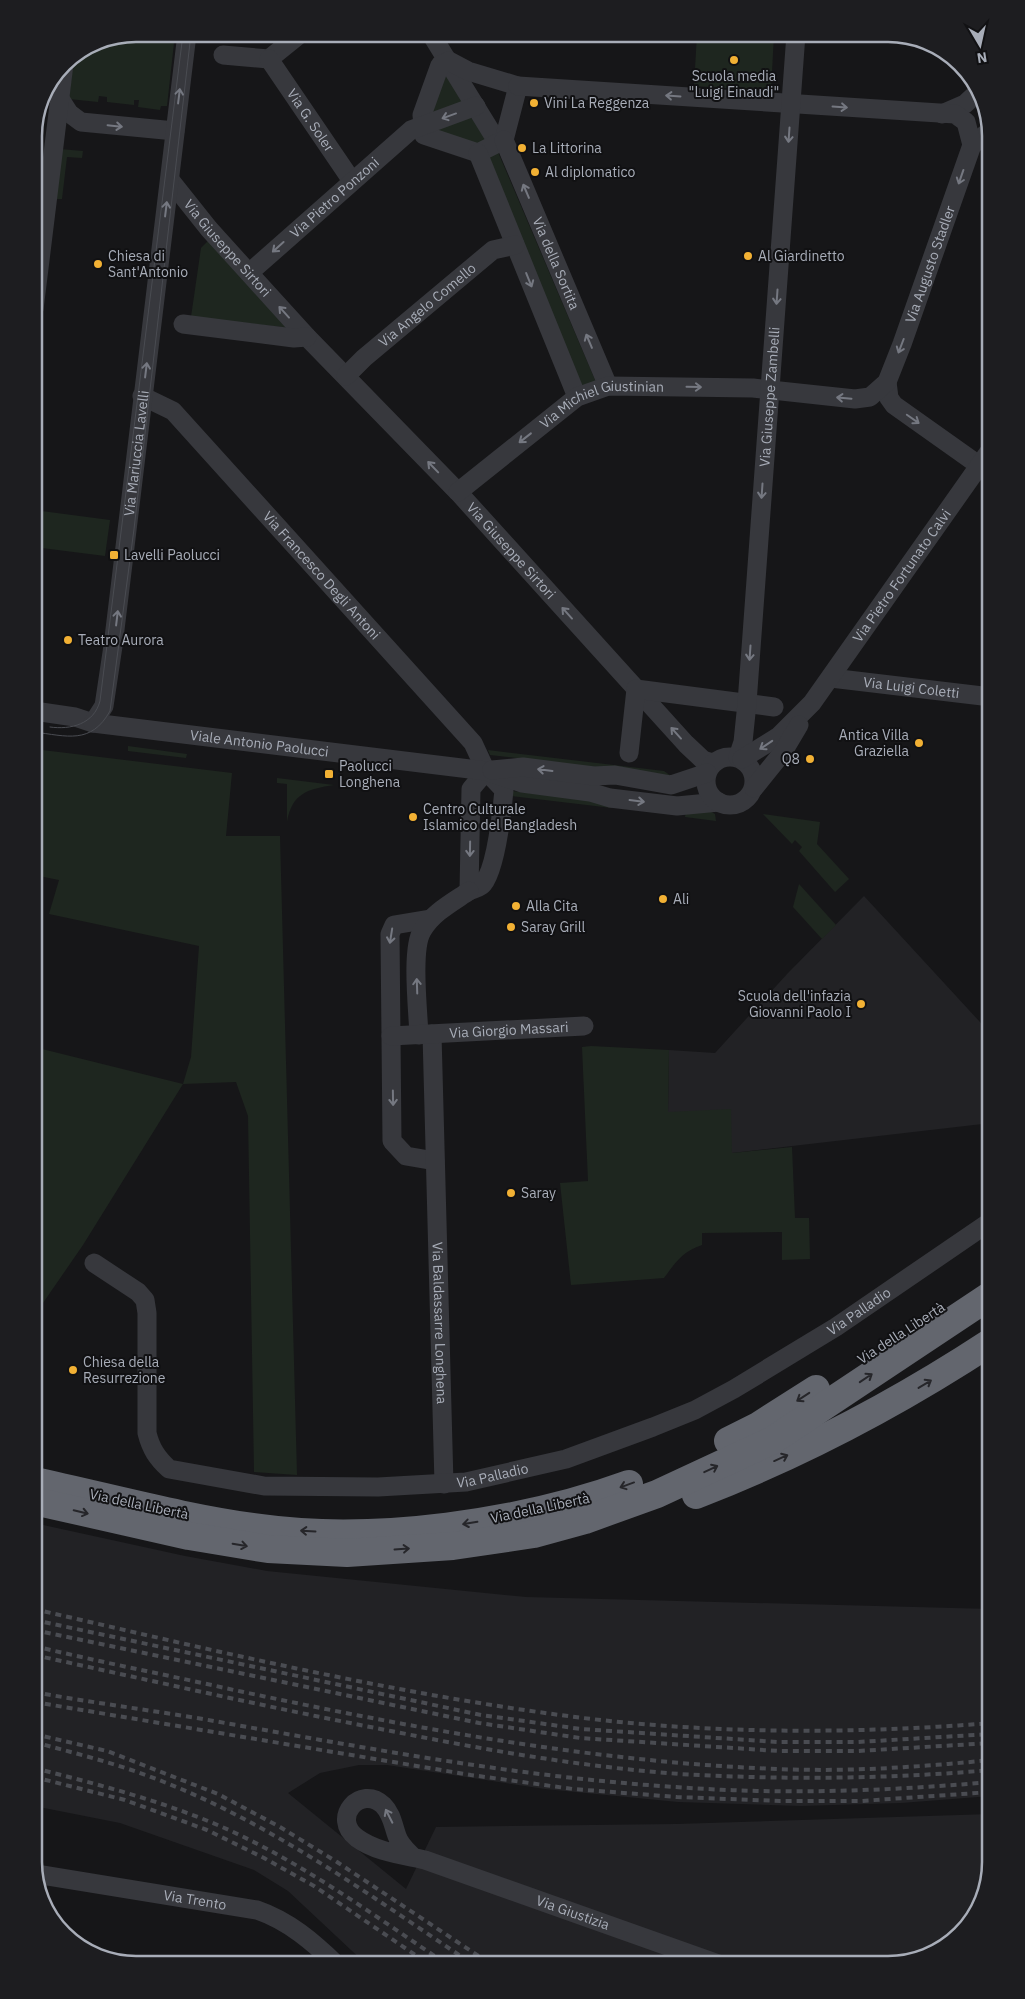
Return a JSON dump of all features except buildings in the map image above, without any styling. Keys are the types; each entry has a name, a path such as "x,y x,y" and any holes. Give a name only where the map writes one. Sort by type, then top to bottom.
{"highway":[{"name":"Via della Libertà","path":"42,1483 196,1516 270,1529 354,1533 446,1527 526,1514 601,1495 666,1471 758,1426 982,1280"},
{"path":"585,1520 657,1494 773,1440 982,1301"},
{"path":"585,1520 643,1511 668,1504 738,1478 826,1438 872,1414 982,1347"},
{"name":"Via della Libertà","path":"42,1503 189,1536 268,1550 347,1553 453,1546 534,1534 585,1520"}],"street":[{"name":"Via Mariuccia Lavelli","path":"93,722 102,711 105,701 186,43"},
{"path":"222,55 269,59 289,43"},
{"name":"Via della Sortita","path":"437,43 501,142 608,386"},
{"name":"Via Giuseppe Zambelli","path":"740,758 747,703 795,43"},
{"name":"Via G. Soler","path":"269,59 352,181"},
{"path":"518,86 501,142 478,153 424,135 422,115 440,65 449,61 468,71 518,86 954,114 966,122 972,145 982,137"},
{"path":"43,231 62,79"},
{"path":"942,114 965,104 973,97"},
{"path":"60,99 69,113 81,122 175,132"},
{"name":"Via Pietro Ponzoni","path":"249,272 411,130 476,106"},
{"path":"54,145 64,133 81,122"},
{"name":"Via Augusto Stadler","path":"887,382 972,145"},
{"path":"478,153 577,397"},
{"path":"43,183 49,178"},
{"name":"Via Giuseppe Sirtori","path":"170,180 209,229 307,337 458,492 710,768"},
{"name":"Via Angelo Comello","path":"346,376 364,358 493,250 515,245"},
{"path":"183,324 294,338 307,337"},
{"path":"887,382 889,398 894,405 982,469"},
{"name":"Via Michiel Giustinian","path":"458,492 577,397 608,386 770,390 855,399 870,397 887,382"},
{"name":"Via Francesco Degli Antoni","path":"142,396 173,411 473,743 486,771"},
{"name":"Via Pietro Fortunato Calvi","path":"754,788 783,752 812,703 982,475"},
{"name":"Via Luigi Coletti","path":"831,678 982,696"},
{"path":"629,753 636,689 774,706"},
{"name":"Via Pietro Fortunato Calvi","path":"740,758 779,736 812,703"},
{"name":"Viale Antonio Paolucci","path":"43,712 69,715 93,722 486,771 522,783 590,792 610,798 677,806 719,802"},
{"path":"723,757 740,758 748,763 754,773 754,788 748,798 741,802 730,805 719,802 708,792 706,784 710,768 723,757"},
{"name":"Viale Antonio Paolucci","path":"486,771 523,767 594,776 615,775 670,785 710,768"},
{"path":"469,891 470,789 486,771"},
{"name":"Via Baldassarre Longhena","path":"444,1484 435,1161 416,948 421,932 430,919 469,891 482,886 489,873 502,816 504,790 486,771"},
{"name":"Via Baldassarre Longhena","path":"430,919 394,925 390,934 392,1141 406,1156 435,1161"},
{"name":"Via Giorgio Massari","path":"425,1034 584,1026"},
{"path":"391,1036 425,1034"},
{"name":"Via Palladio","path":"94,1263 128,1284 145,1300 147,1313 147,1433 151,1448 159,1460 169,1469 264,1486 326,1488 444,1484 466,1482 566,1459 695,1410 836,1327 982,1227"},
{"name":"Via Giustizia","path":"419,1859 695,1956"},
{"name":"Via Trento","path":"44,1875 257,1910 275,1916 302,1933 327,1956"}],"shaded area":[{"path":"174,43 167,106 161,106 160,110 138,107 139,100 134,100 134,105 107,102 107,97 99,96 98,102 69,99 73,68 89,55 118,44"},
{"name":"Scuola media \"Luigi Einaudi\"","path":"696,43 774,43 771,91 694,86"},
{"path":"446,70 467,103 428,117"},
{"path":"476,115 490,138 472,146 433,131"},
{"path":"60,149 83,151 82,158 67,157 62,199 55,199"},
{"path":"498,152 596,382 583,388 485,158"},
{"path":"209,240 291,328 191,317 201,248"},
{"path":"43,511 110,520 105,556 43,548"},
{"path":"128,746 187,754 186,758 128,751"},
{"path":"43,750 232,773 226,836 280,836 297,1475 254,1472 248,1116 236,1082 183,1084 191,1057 199,946 49,914 59,880 43,877"},
{"path":"488,750 664,771 671,776 490,755"},
{"path":"277,778 334,785 316,788 303,794 297,799 289,812 287,822 287,784 277,783"},
{"path":"512,791 613,803 612,808 511,796"},
{"path":"686,810 708,810 715,814 716,821 685,817"},
{"path":"763,814 820,822 817,844 849,879 835,892 799,851 802,847 795,840 792,844"},
{"path":"799,884 836,925 822,939 793,907"},
{"name":"Scuola dell'infazia Giovanni Paolo I","path":"864,896 982,1024 982,1124 732,1153 668,1113 669,1050 715,1053 788,973"},
{"path":"582,1047 669,1050 668,1112 731,1109 732,1153 792,1147 795,1218 809,1218 810,1259 782,1260 782,1232 702,1233 702,1245 685,1254 664,1278 571,1285 560,1183 588,1181"},
{"path":"42,1049 183,1084 83,1245 42,1304"},
{"path":"42,1525 185,1556 267,1571 526,1597 982,1609 982,1797 901,1803 801,1806 678,1802 545,1789 387,1765 359,1765 320,1773 288,1793 406,1889 436,1827 676,1824 982,1814 982,1875 973,1904 967,1915 941,1941 907,1955 357,1956 288,1891 254,1870 120,1823 42,1808"}],"tram line":[{"path":"50,727 58,728 81,724 93,715 100,701 182,43"},
{"path":"43,733 68,736 86,734 103,722 110,711 134,529 190,43"}],"railway":[{"path":"42,1611 307,1671 445,1697 583,1718 685,1727 787,1731 889,1729 982,1724"},
{"path":"42,1622 481,1715 581,1729 778,1742 858,1742 982,1735"},
{"path":"42,1632 479,1723 580,1738 779,1751 858,1751 982,1744"},
{"path":"42,1648 368,1717 436,1730 572,1751 708,1765 804,1770 884,1768 982,1761"},
{"path":"42,1657 257,1704 427,1738 535,1757 607,1767 680,1774 797,1778 875,1777 982,1771"},
{"path":"42,1693 436,1759 556,1776 616,1782 755,1791 873,1790 982,1783"},
{"path":"42,1703 471,1775 573,1789 677,1797 780,1801 861,1801 982,1793"},
{"path":"42,1736 107,1751 218,1794 280,1827 337,1862 478,1956"},
{"path":"42,1744 132,1770 164,1782 246,1820 324,1865 461,1956"},
{"path":"42,1770 143,1798 208,1821 240,1835 301,1868 435,1956"},
{"path":"42,1779 125,1800 207,1830 264,1858 314,1886 417,1956"}],"place":[{"name":"Scuola media \"Luigi Einaudi\"","path":"734,60"},
{"name":"Vini La Reggenza","path":"534,103"},
{"name":"La Littorina","path":"522,148"},
{"name":"Al diplomatico","path":"535,172"},
{"name":"Al Giardinetto","path":"748,256"},
{"name":"Chiesa di Sant'Antonio","path":"98,264"},
{"name":"Lavelli Paolucci","path":"114,555"},
{"name":"Teatro Aurora","path":"68,640"},
{"name":"Antica Villa Graziella","path":"919,743"},
{"name":"Q8","path":"810,759"},
{"name":"Paolucci Longhena","path":"329,774"},
{"name":"Centro Culturale Islamico del Bangladesh","path":"413,817"},
{"name":"Ali","path":"663,899"},
{"name":"Alla Cita","path":"516,906"},
{"name":"Saray Grill","path":"511,927"},
{"name":"Scuola dell'infazia Giovanni Paolo I","path":"861,1004"},
{"name":"Saray","path":"511,1193"},
{"name":"Chiesa della Resurrezione","path":"73,1370"}]}
